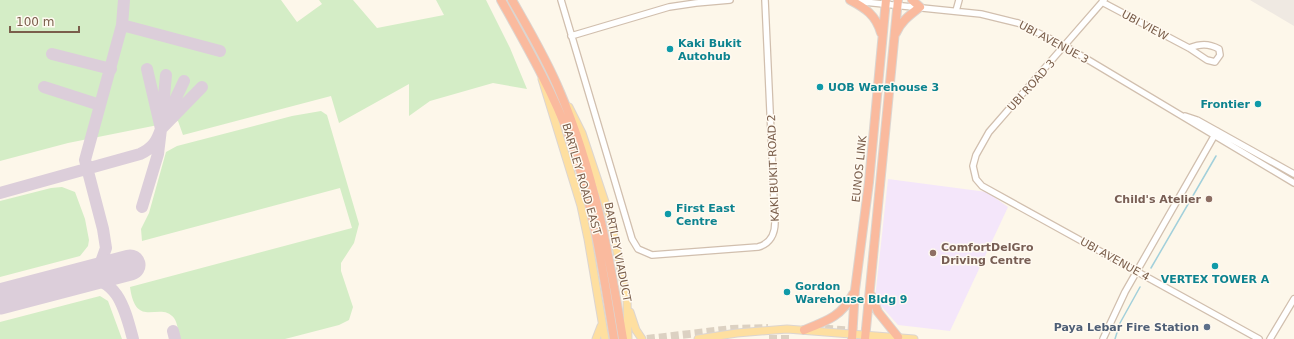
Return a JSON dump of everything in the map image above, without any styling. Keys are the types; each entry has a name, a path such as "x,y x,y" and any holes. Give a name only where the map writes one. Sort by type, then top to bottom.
{"highway":[{"name":"BARTLEY ROAD EAST","path":"501,0 558,108 585,171"},
{"name":"BARTLEY ROAD EAST","path":"512,0 560,91 585,171"},
{"path":"850,0 866,8 872,14 879,24 882,39"},
{"path":"893,40 900,25 920,7 912,0"},
{"name":"EUNOS LINK","path":"859,337 856,290 869,182 886,2"},
{"name":"EUNOS LINK","path":"859,337 870,284 893,40 898,3"},
{"name":"BARTLEY VIADUCT","path":"585,171 614,339"},
{"name":"BARTLEY VIADUCT","path":"585,171 605,237 623,339"},
{"path":"870,284 874,305 885,322 898,337"},
{"path":"804,330 836,315 847,307 856,290"}],"main road":[{"name":"BARTLEY ROAD EAST","path":"541,74 542,84 581,206 588,239 604,339"},
{"name":"BARTLEY ROAD EAST","path":"560,91 582,133 604,197 627,298 628,339"},
{"path":"627,298 633,321 642,339"},
{"path":"596,339 599,335 602,321"},
{"path":"698,339 787,329 859,337 898,337 914,339"}],"street":[{"name":"KAKI BUKIT ROAD 2","path":"562,0 571,36 632,239 638,249 652,255 764,246 774,233 775,222 765,0"},
{"path":"571,36 669,8 696,3 730,0"},
{"name":"UBI AVENUE 3","path":"850,0 898,3 1008,19 1031,28 1065,46 1185,116 1197,120 1216,134 1294,183"},
{"path":"956,11 959,0"},
{"name":"UBI ROAD 3","path":"974,176 974,160 989,132 1103,1"},
{"name":"UBI VIEW","path":"1103,1 1213,62 1218,60 1220,56 1219,49 1211,45 1205,44 1189,48"},
{"path":"1103,339 1114,313 1137,271 1216,134"},
{"name":"UBI AVENUE 3","path":"1216,134 1294,174"},
{"name":"UBI AVENUE 4","path":"974,176 982,186 1259,339"},
{"path":"1270,339 1294,299"},
{"path":"1106,339 1107,332"}],"shaded area":[{"path":"1250,0 1294,0 1294,26"},
{"name":"ComfortDelGro Driving Centre","path":"888,179 987,192 1008,207 950,331 898,325 875,299"}],"green space":[{"path":"0,0 281,0 297,22 322,4 319,0 353,0 377,28 444,15 436,0 486,0 510,48 527,89 493,83 430,101 409,116 409,84 339,123 331,96 183,135 178,121 68,143 0,161"},
{"path":"321,111 327,115 359,224 354,243 341,263 341,271 353,307 349,320 339,325 285,339 180,339 175,320 168,313 149,312 137,308 133,300 130,287 352,228 340,188 142,241 141,229 149,213 166,152 177,146 292,116"},
{"path":"62,187 75,192 85,219 89,240 88,246 80,256 0,277 0,201 51,188"},
{"path":"100,296 108,301 122,339 0,339 0,322"}],"waterway":[{"path":"1151,268 1216,156"},
{"path":"1115,339 1120,323 1140,287"}],"taxiway":[{"path":"80,278 97,267 101,262 106,248 103,229 85,160 122,25 124,0"},
{"path":"122,25 220,51"},
{"path":"52,54 111,69"},
{"path":"147,69 161,129"},
{"path":"162,118 166,75"},
{"path":"165,121 184,81"},
{"path":"44,87 100,105"},
{"path":"161,129 202,87"},
{"path":"0,193 140,154 154,144 161,129 158,154 142,207"},
{"path":"81,278 94,279 104,283 112,289 123,306 133,339"},
{"path":"173,331 175,339"}],"runway":[{"path":"0,299 130,265"}],"tunnel":[{"path":"647,339 732,329 768,328"},
{"path":"813,328 872,332"},
{"path":"769,339 792,339"}],"place":[{"name":"Kaki Bukit Autohub","path":"670,49"},
{"name":"UOB Warehouse 3","path":"820,87"},
{"name":"Frontier","path":"1258,104"},
{"name":"Child's Atelier","path":"1209,199"},
{"name":"First East Centre","path":"668,214"},
{"name":"ComfortDelGro Driving Centre","path":"933,253"},
{"name":"VERTEX TOWER A","path":"1215,266"},
{"name":"Gordon Warehouse Bldg 9","path":"787,292"},
{"name":"Paya Lebar Fire Station","path":"1207,327"}]}
